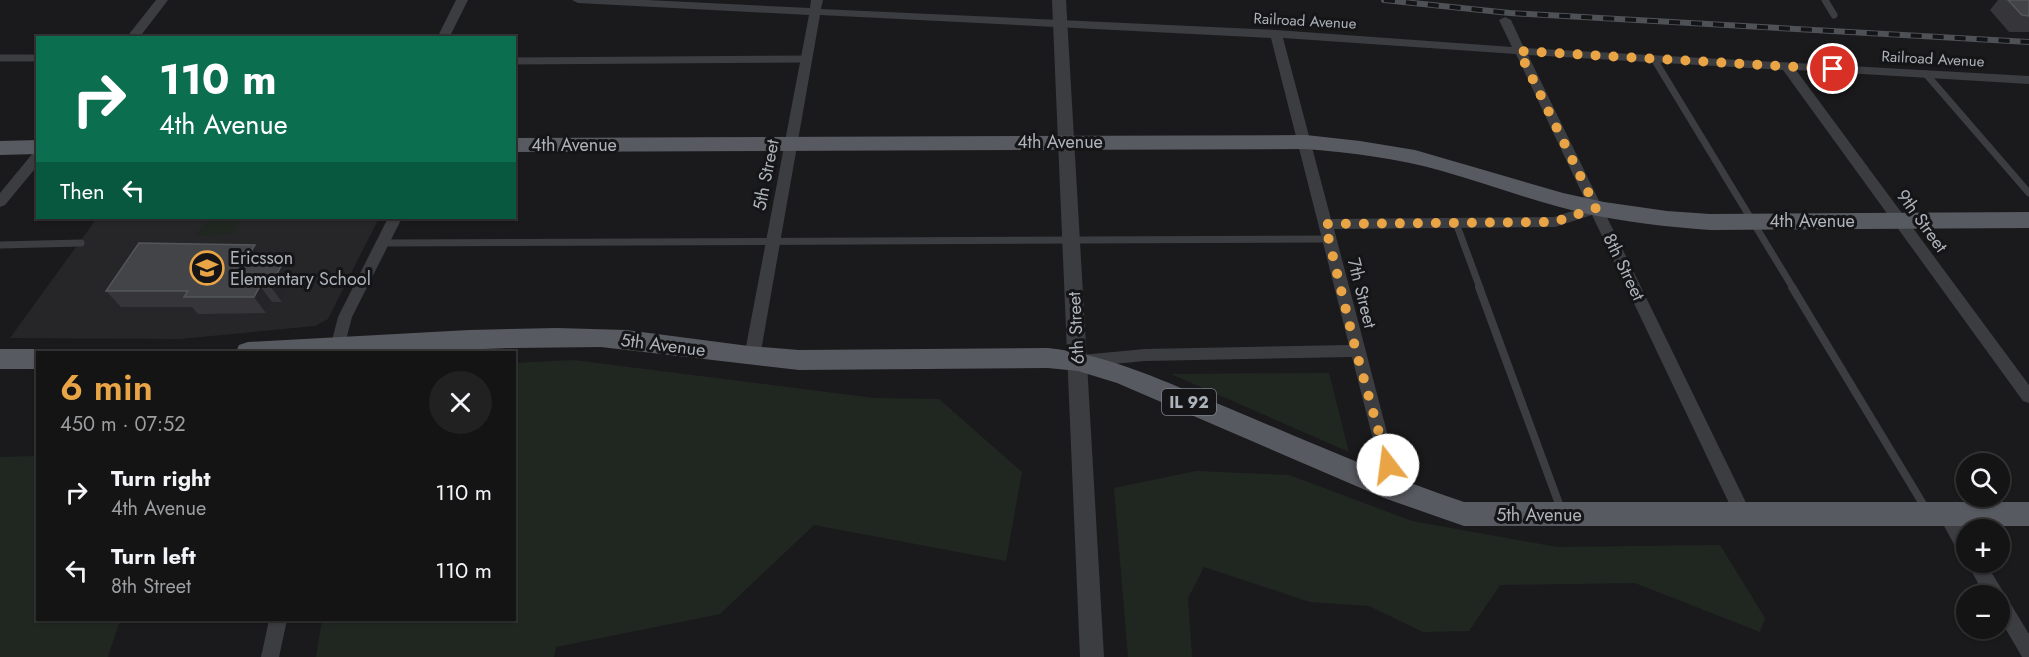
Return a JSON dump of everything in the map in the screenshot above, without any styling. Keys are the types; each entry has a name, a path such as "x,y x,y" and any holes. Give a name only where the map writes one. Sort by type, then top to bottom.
{"main road":[{"name":"4th Avenue","path":"516,145 1306,142 1353,146 1417,157 1542,195 1596,208 1675,220 2029,220"},
{"path":"0,147 36,147"},
{"name":"5th Avenue","path":"292,351 505,339 604,338 636,340 752,357 800,360 1048,358 1078,361 1124,375 1394,490 1464,513 1564,515 2029,514"},
{"path":"0,359 36,359"}],"street":[{"path":"134,36 162,0"},
{"path":"444,36 462,0"},
{"name":"Railroad Avenue","path":"578,0 816,6 1061,24 1276,34 1519,51 2029,80"},
{"name":"6th Street","path":"1059,0 1092,657"},
{"name":"5th Street","path":"752,357 816,6"},
{"name":"8th Street","path":"1504,20 1743,515"},
{"name":"7th Street","path":"1276,34 1306,142 1356,351 1394,490"},
{"name":"9th Street","path":"1786,66 2029,397"},
{"path":"0,202 36,158"},
{"name":"4th Avenue","path":"1325,224 1555,222 1596,208"},
{"path":"337,350 345,316 394,219"},
{"name":"5th Avenue","path":"1078,361 1145,355 1356,351"},
{"path":"1938,515 1956,537"},
{"path":"2010,620 2029,651"},
{"path":"270,657 278,621"}],"lane":[{"path":"1825,0 1834,15"},
{"path":"0,58 36,58"},
{"path":"516,60 806,59"},
{"path":"1654,59 1752,221 1938,515"},
{"path":"1926,74 2029,193"},
{"path":"1456,223 1564,515"},
{"path":"382,243 1329,239"},
{"path":"0,244 81,243"}],"shaded area":[{"name":"Ericsson Elementary School","path":"96,219 378,219 328,319 315,326 180,339 10,338"},
{"path":"207,219 242,219 233,234 196,236"},
{"path":"573,360 874,398 939,399 1022,472 1006,561 814,525 720,614 556,647 554,657 316,657 322,621 516,621 516,363"},
{"path":"1329,373 1349,452 1171,374"},
{"path":"36,456 36,621 120,621 108,657 0,657 0,457"},
{"path":"1196,471 1289,475 1412,521 1557,547 1720,545 1765,618 1760,632 1635,583 1500,585 1469,631 1423,632 1369,606 1310,602 1204,567 1188,598 1192,657 1128,657 1114,488"}],"building":[{"path":"2008,0 2029,0 2029,16 2022,15"},
{"path":"139,243 255,245 245,261 284,261 270,286 260,286 254,297 184,297 188,291 106,291"}],"railway":[{"path":"1384,0 1510,13 2029,42"}],"place":[{"name":"Ericsson Elementary School","path":"207,268"}],"route":[{"path":"1388,465 1356,351 1325,224 1555,222 1596,208 1519,51 1833,69"}]}
